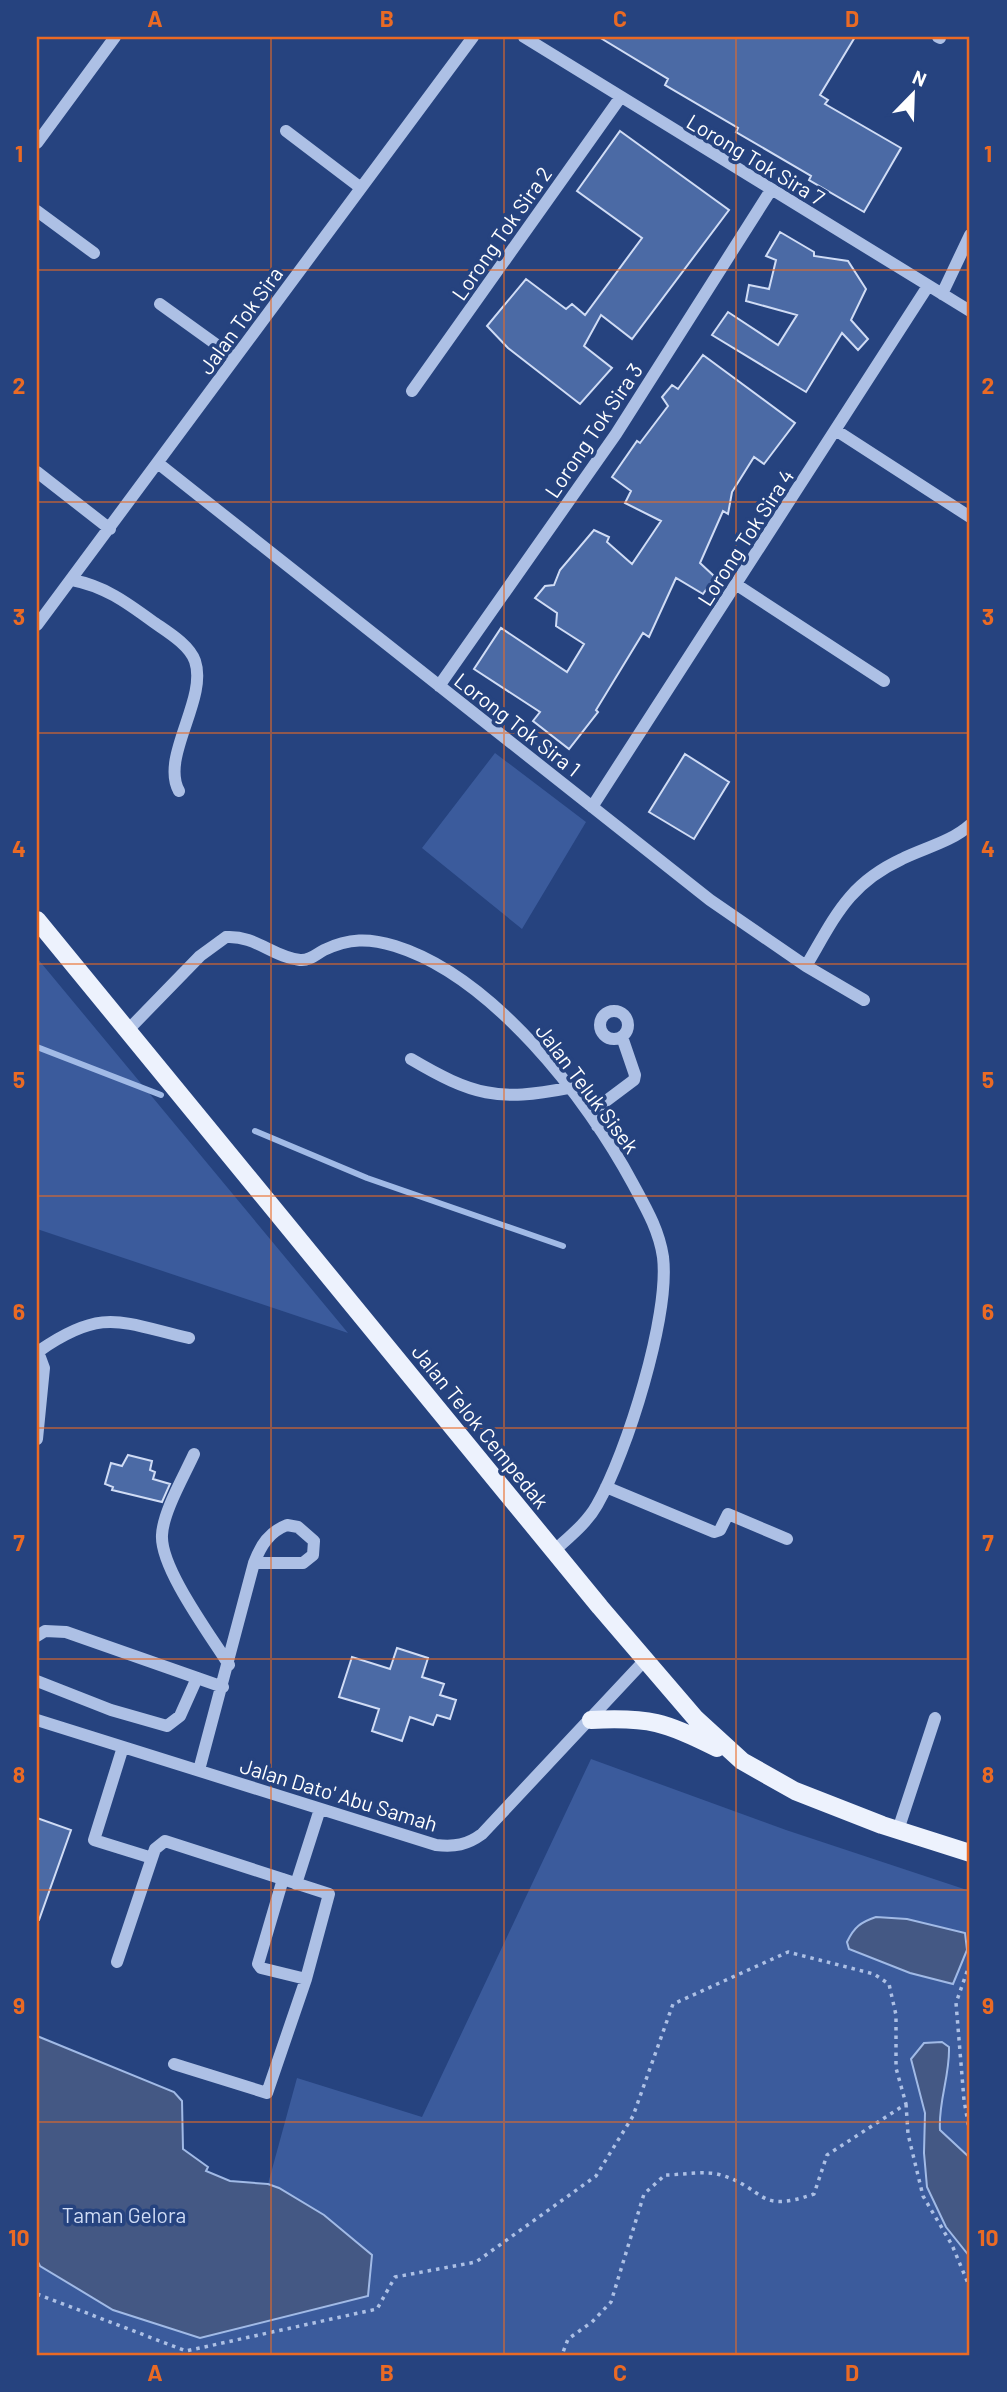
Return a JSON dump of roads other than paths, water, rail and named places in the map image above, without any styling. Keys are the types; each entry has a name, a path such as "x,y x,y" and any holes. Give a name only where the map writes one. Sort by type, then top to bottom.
{"main road":[{"name":"Jalan Telok Cempedak","path":"37,920 554,1551 696,1719 742,1761 795,1791 898,1830 970,1853"},
{"path":"591,1720 643,1718 664,1722 742,1761"}],"street":[{"path":"37,143 115,37"},
{"name":"Jalan Tok Sira","path":"37,625 159,464 473,37"},
{"name":"Lorong Tok Sira 7","path":"524,37 970,311"},
{"name":"Lorong Tok Sira 2","path":"412,391 620,98"},
{"path":"286,131 361,188"},
{"name":"Lorong Tok Sira 3","path":"439,686 616,435 771,190"},
{"path":"37,211 94,253"},
{"path":"942,294 970,235"},
{"name":"Lorong Tok Sira 4","path":"592,807 837,431 928,286"},
{"path":"160,304 235,358"},
{"path":"837,431 970,517"},
{"name":"Lorong Tok Sira 1","path":"159,464 710,900 806,966 864,1000"},
{"path":"37,472 110,529"},
{"path":"72,580 94,584 111,592 179,641 195,660 196,676 175,767 174,783 179,791"},
{"path":"737,585 884,681"},
{"path":"806,966 856,887 876,872 945,841 970,825"},
{"name":"Jalan Teluk Sisek","path":"128,1030 200,956 226,937 250,939 299,960 308,960 339,943 355,939 374,940 421,956 486,1000 533,1043 618,1157 657,1228 665,1279 659,1321 645,1376 606,1488 583,1524 554,1551"},
{"path":"597,1126 598,1107 634,1080 635,1074 622,1037"},
{"path":"411,1059 462,1085 502,1097 529,1096 568,1088"},
{"path":"37,1439 44,1368 38,1350 68,1330 107,1321 189,1338"},
{"path":"194,1454 165,1521 162,1535 164,1552 183,1592 229,1665"},
{"path":"606,1488 714,1532 720,1530 729,1514 787,1539"},
{"path":"199,1770 254,1563 268,1537 287,1525 307,1533 314,1541 313,1555 303,1563 254,1563"},
{"path":"37,1636 45,1631 66,1632 223,1687"},
{"name":"Jalan Dato' Abu Samah","path":"37,1720 436,1845 454,1847 470,1842 591,1720 645,1660"},
{"path":"37,1681 111,1710 167,1726 180,1716 197,1678"},
{"path":"898,1830 935,1718"},
{"path":"123,1747 94,1840 152,1858"},
{"path":"296,1884 320,1809"},
{"path":"117,1962 155,1849 165,1841 330,1894 306,1979 267,2093 174,2064"},
{"path":"283,1879 258,1964 261,1968 306,1979"}],"waterway":[{"path":"37,1047 161,1095"},
{"path":"255,1131 367,1178 563,1246"}],"park label":[{"name":"Taman Gelora","path":"124,2214"}]}
